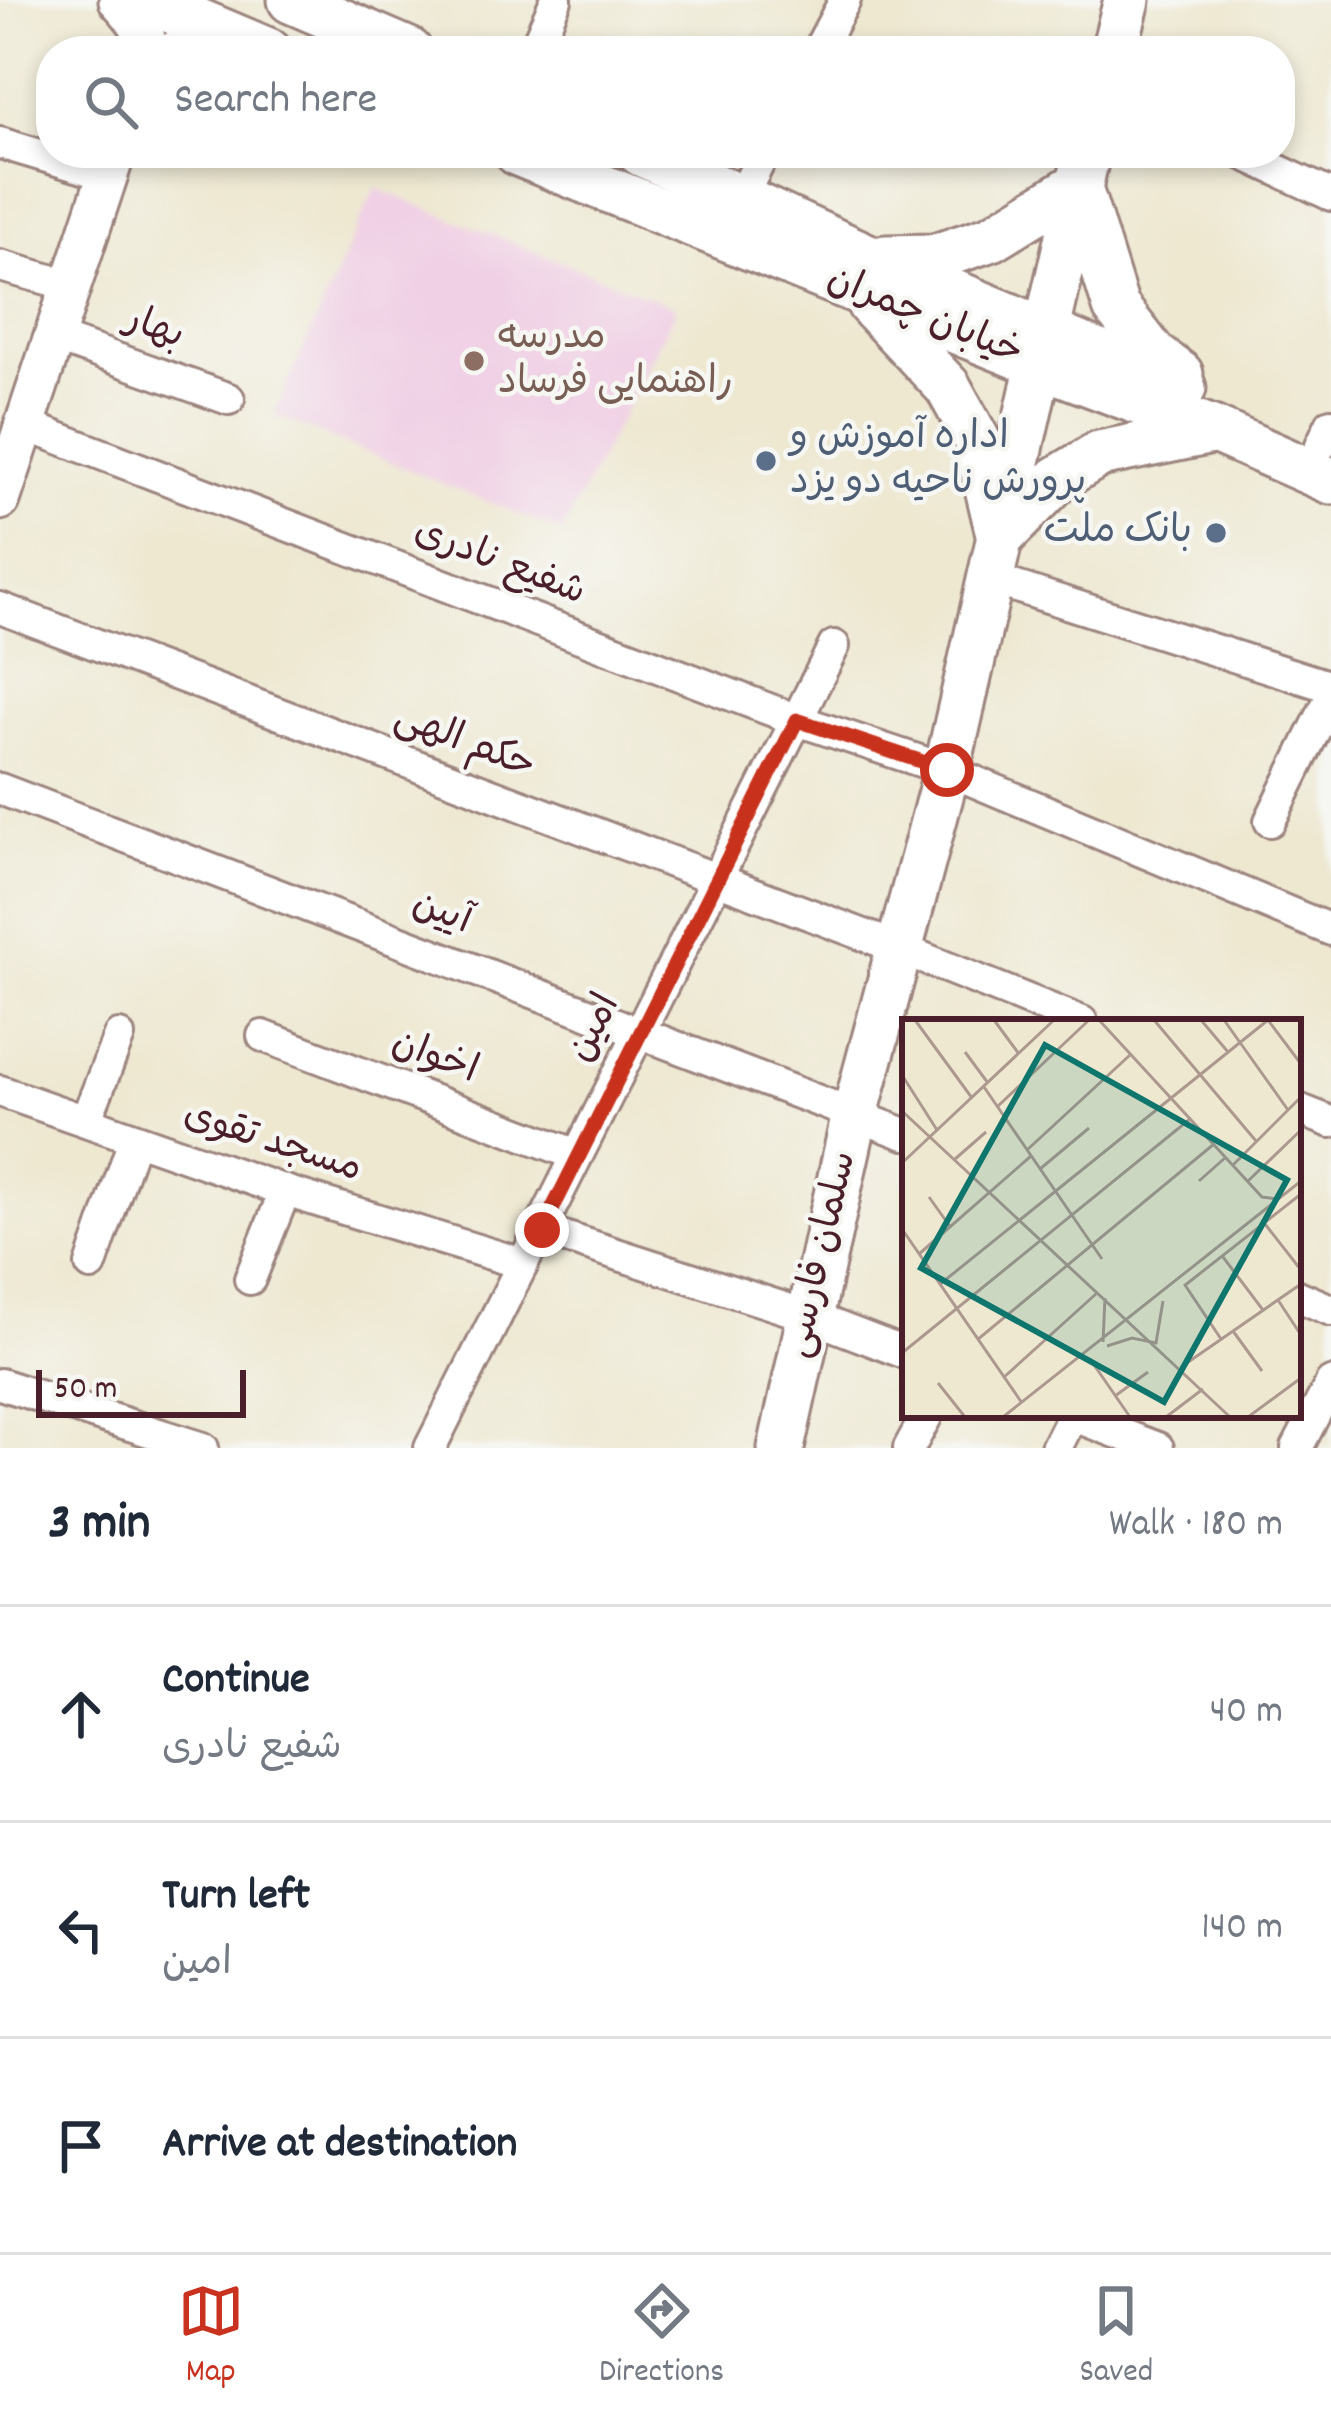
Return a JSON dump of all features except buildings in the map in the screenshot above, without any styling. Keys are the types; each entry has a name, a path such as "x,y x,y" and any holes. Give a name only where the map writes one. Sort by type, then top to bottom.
{"main road":[{"path":"147,0 231,36"},
{"path":"291,0 374,36"},
{"name":"خیابان چمران","path":"567,168 731,218 1217,417 1328,450"},
{"name":"خیابان چمران","path":"661,168 731,218"},
{"path":"1082,169 1116,307 1153,353 1217,417 1099,454 1058,479 995,559 976,439 948,387 862,274 992,238 1082,169"},
{"name":"سلمان فارسی","path":"781,1448 855,1114 947,770 1082,169"}],"street":[{"path":"119,0 137,20 144,36"},
{"path":"540,36 556,0"},
{"path":"826,36 845,0"},
{"path":"0,143 36,150"},
{"path":"0,500 110,168"},
{"path":"731,218 756,168"},
{"path":"1273,168 1331,195"},
{"path":"0,266 69,285"},
{"name":"بهار","path":"52,335 229,398"},
{"name":"شفیع نادری","path":"25,425 797,720 947,770 1331,930"},
{"path":"995,559 1331,687"},
{"name":"حکم الهی","path":"0,608 1075,1019"},
{"name":"امین","path":"430,1448 834,646"},
{"path":"1270,821 1331,697"},
{"name":"آیین","path":"0,789 902,1133"},
{"path":"86,1120 119,1036"},
{"name":"اخوان","path":"263,1036 578,1155"},
{"name":"مسجد تقوی","path":"0,1091 285,1191 523,1264"},
{"path":"1301,1109 1331,1122"},
{"path":"91,1264 134,1140"},
{"path":"250,1280 285,1191"},
{"path":"542,1230 809,1316 902,1352"},
{"path":"1301,1297 1331,1310"},
{"path":"1313,1434 1331,1383"},
{"path":"0,1384 203,1448"},
{"path":"909,1448 924,1418"},
{"path":"1056,1448 1070,1418"},
{"path":"1079,1418 1158,1448"}],"shaded area":[{"name":"مدرسه راهنمایی فرساد","path":"375,188 677,308 562,532 274,415"}],"place":[{"name":"مدرسه راهنمایی فرساد","path":"474,361"},
{"name":"اداره آموزش و پرورش ناحیه دو یزد","path":"766,461"},
{"name":"بانک ملت","path":"1216,533"}],"route":[{"path":"542,1230 797,720 947,770"}]}
